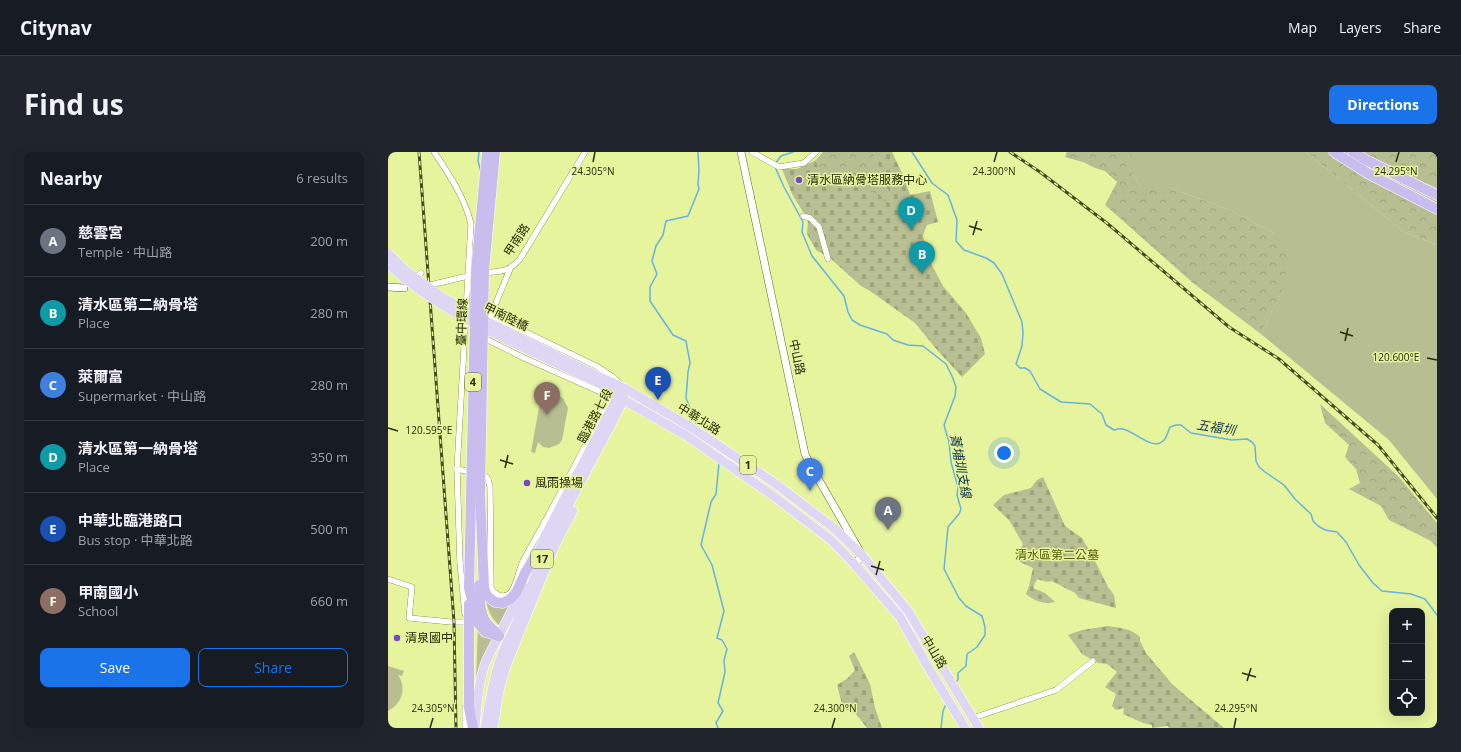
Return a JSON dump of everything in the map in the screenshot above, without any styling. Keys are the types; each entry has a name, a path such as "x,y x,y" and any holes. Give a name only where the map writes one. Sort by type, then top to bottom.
{"highway":[{"name":"臺中環線","path":"475,494 476,270 487,152"},
{"name":"臺中環線","path":"475,494 484,270 495,152"},
{"path":"1334,152 1369,174 1437,209"},
{"path":"1353,152 1437,195"},
{"path":"475,494 484,588 489,599 499,603 514,597 525,573 536,555"},
{"path":"474,728 469,708 469,588 475,494"},
{"path":"481,548 479,578 481,608 486,622 503,639"},
{"path":"469,588 478,623 485,632 503,639"}],"main road":[{"name":"甲南陸橋","path":"388,254 406,271 440,296 577,369"},
{"name":"甲南陸橋","path":"388,264 402,277 436,301 517,344 577,369"},
{"name":"1","path":"577,369 624,388"},
{"name":"1","path":"577,369 623,400"},
{"name":"中華北路","path":"624,388 694,429 776,484 835,529 862,555"},
{"name":"臨港路七段","path":"474,728 483,669 487,659 503,639 512,633 552,544 623,400 624,388"},
{"name":"中華北路","path":"623,400 687,436 772,495 831,540 855,565"},
{"name":"臨港路七段","path":"485,728 503,639 536,555 545,536 623,400"},
{"name":"臨港路七段","path":"493,728 499,691 506,666 552,544"},
{"name":"中山路","path":"862,555 908,611 979,728"},
{"name":"中山路","path":"855,565 900,617 925,662 966,728"}],"street":[{"path":"434,152 456,187 468,212 471,233 457,469 460,563 465,622 465,728"},
{"name":"甲南路","path":"404,288 430,286 468,275 510,269 520,258 585,152"},
{"name":"中山路","path":"741,152 805,454 862,555"},
{"path":"752,152 779,167 804,163 816,152"},
{"path":"803,216 810,218 819,227 828,259"},
{"path":"491,315 510,269"},
{"path":"388,286 404,288 421,273"},
{"name":"中華北路","path":"467,304 598,367 614,377 624,388"},
{"name":"中華北路","path":"466,328 522,357 605,394 623,400"},
{"path":"457,469 484,475 488,479 490,487 491,588 496,594 502,596 508,595 512,591 522,563 540,533 607,402 623,400"},
{"path":"855,565 862,555"},
{"path":"388,579 412,587 409,618 465,622"},
{"path":"973,718 1056,690 1093,661"}],"green space":[{"path":"823,152 873,152 892,201 885,202 855,187 837,188 822,181 816,160"},
{"path":"873,152 892,152 904,177 910,195 930,191 938,222 927,225 923,235 928,258 943,286 966,313 981,338 985,354 962,377 915,323 861,286 830,258 816,250 807,234 808,220 792,194 782,169 797,169 816,160 822,181 837,188 855,187 879,194 885,202 892,201"},
{"path":"1067,152 1137,152 1129,158 1129,168 1141,187 1168,187 1227,209 1274,233 1290,251 1282,291 1261,334 1193,283 1105,205 1117,182 1105,171 1083,162 1065,157"},
{"path":"1137,152 1306,152 1404,232 1437,245 1437,499 1389,440 1261,334 1282,291 1274,233 1227,209 1168,187 1141,187 1129,168 1129,158"},
{"path":"1306,152 1437,152 1437,245 1404,232"},
{"path":"554,394 563,398 568,408 562,440 559,444 549,448 543,447 538,442 535,453 531,452 540,402 548,395"},
{"path":"1320,404 1398,476 1437,523 1437,548 1431,541 1389,520 1381,506 1349,489 1360,483 1356,469 1345,457 1349,445 1325,423"},
{"name":"清水區第二公墓","path":"1043,477 1065,526 1082,538 1108,587 1114,595 1116,608 1079,598 1075,593 1052,581 1047,582 1037,579 1033,588 1045,593 1055,602 1039,602 1026,594 1033,568 1020,562 1020,549 1023,544 1009,520 993,505 1004,495 1031,488 1037,480"},
{"path":"484,593 512,601 501,627 494,620 490,612"},
{"path":"478,626 493,639 476,682"},
{"path":"1108,626 1129,630 1140,637 1140,641 1146,653 1172,684 1224,728 1169,728 1168,726 1152,728 1152,725 1143,723 1123,714 1124,708 1116,710 1112,706 1116,694 1105,687 1117,672 1107,664 1098,663 1082,654 1068,635 1082,630"},
{"path":"854,652 870,684 875,708 882,728 867,728 856,714 843,708 837,685 848,678 855,670 849,656"},
{"path":"388,666 404,671 402,676 398,675 402,685 402,695 400,700 388,711"}],"waterway":[{"path":"479,152 478,161 481,172"},
{"path":"697,426 686,398 690,363 686,341 673,335 650,301 650,287 657,274 652,261 656,246 663,235 666,221 688,216 699,189 698,152"},
{"name":"菁埔圳支線","path":"775,164 781,156 793,152"},
{"name":"五福圳","path":"912,152 932,183 948,195 957,220 956,241 964,250 986,258 994,263 1002,274 1022,322 1022,346 1016,364 1020,368 1025,368 1030,371 1040,389 1061,402 1090,404 1102,414 1106,425 1114,430 1127,430 1143,440 1154,444 1163,441 1170,427 1176,425 1181,425 1191,433 1232,440 1247,439 1255,446 1256,461 1259,467 1284,485 1295,499 1311,514 1313,521 1318,526 1325,530 1337,532 1346,542 1359,565 1373,583 1382,591 1411,594 1425,599 1437,615"},
{"name":"菁埔圳支線","path":"775,167 803,222 802,232 812,256 844,296 848,312 852,320 860,325 887,334 893,340 908,345 923,346 946,364 956,387 955,396 944,425 949,442 951,462 958,487 957,495 961,509 959,514 948,527 944,569 959,598 966,606 982,616 985,627 985,635 977,647 967,654 966,666 958,673 956,683"},
{"path":"718,728 716,723 723,711 718,703 725,672 724,660 727,649 722,640 717,638 724,611 712,565 701,545 711,502 716,494 719,463"},
{"name":"菁埔圳支線","path":"941,728 943,711 946,704"}],"railway":[{"path":"419,152 454,622 456,728"},
{"path":"1010,152 1040,172 1108,224 1229,327 1279,359 1378,445 1437,518"}],"place":[{"name":"清水區納骨塔服務中心","path":"799,180"},
{"name":"清水區第一納骨塔","path":"911,230"},
{"name":"清水區第二納骨塔","path":"922,274"},
{"name":"中華北臨港路口","path":"658,400"},
{"name":"甲南國小","path":"547,415"},
{"name":"風雨操場","path":"527,483"},
{"name":"萊爾富","path":"810,491"},
{"name":"慈雲宮","path":"888,530"},
{"name":"清泉國中","path":"397,638"}]}
